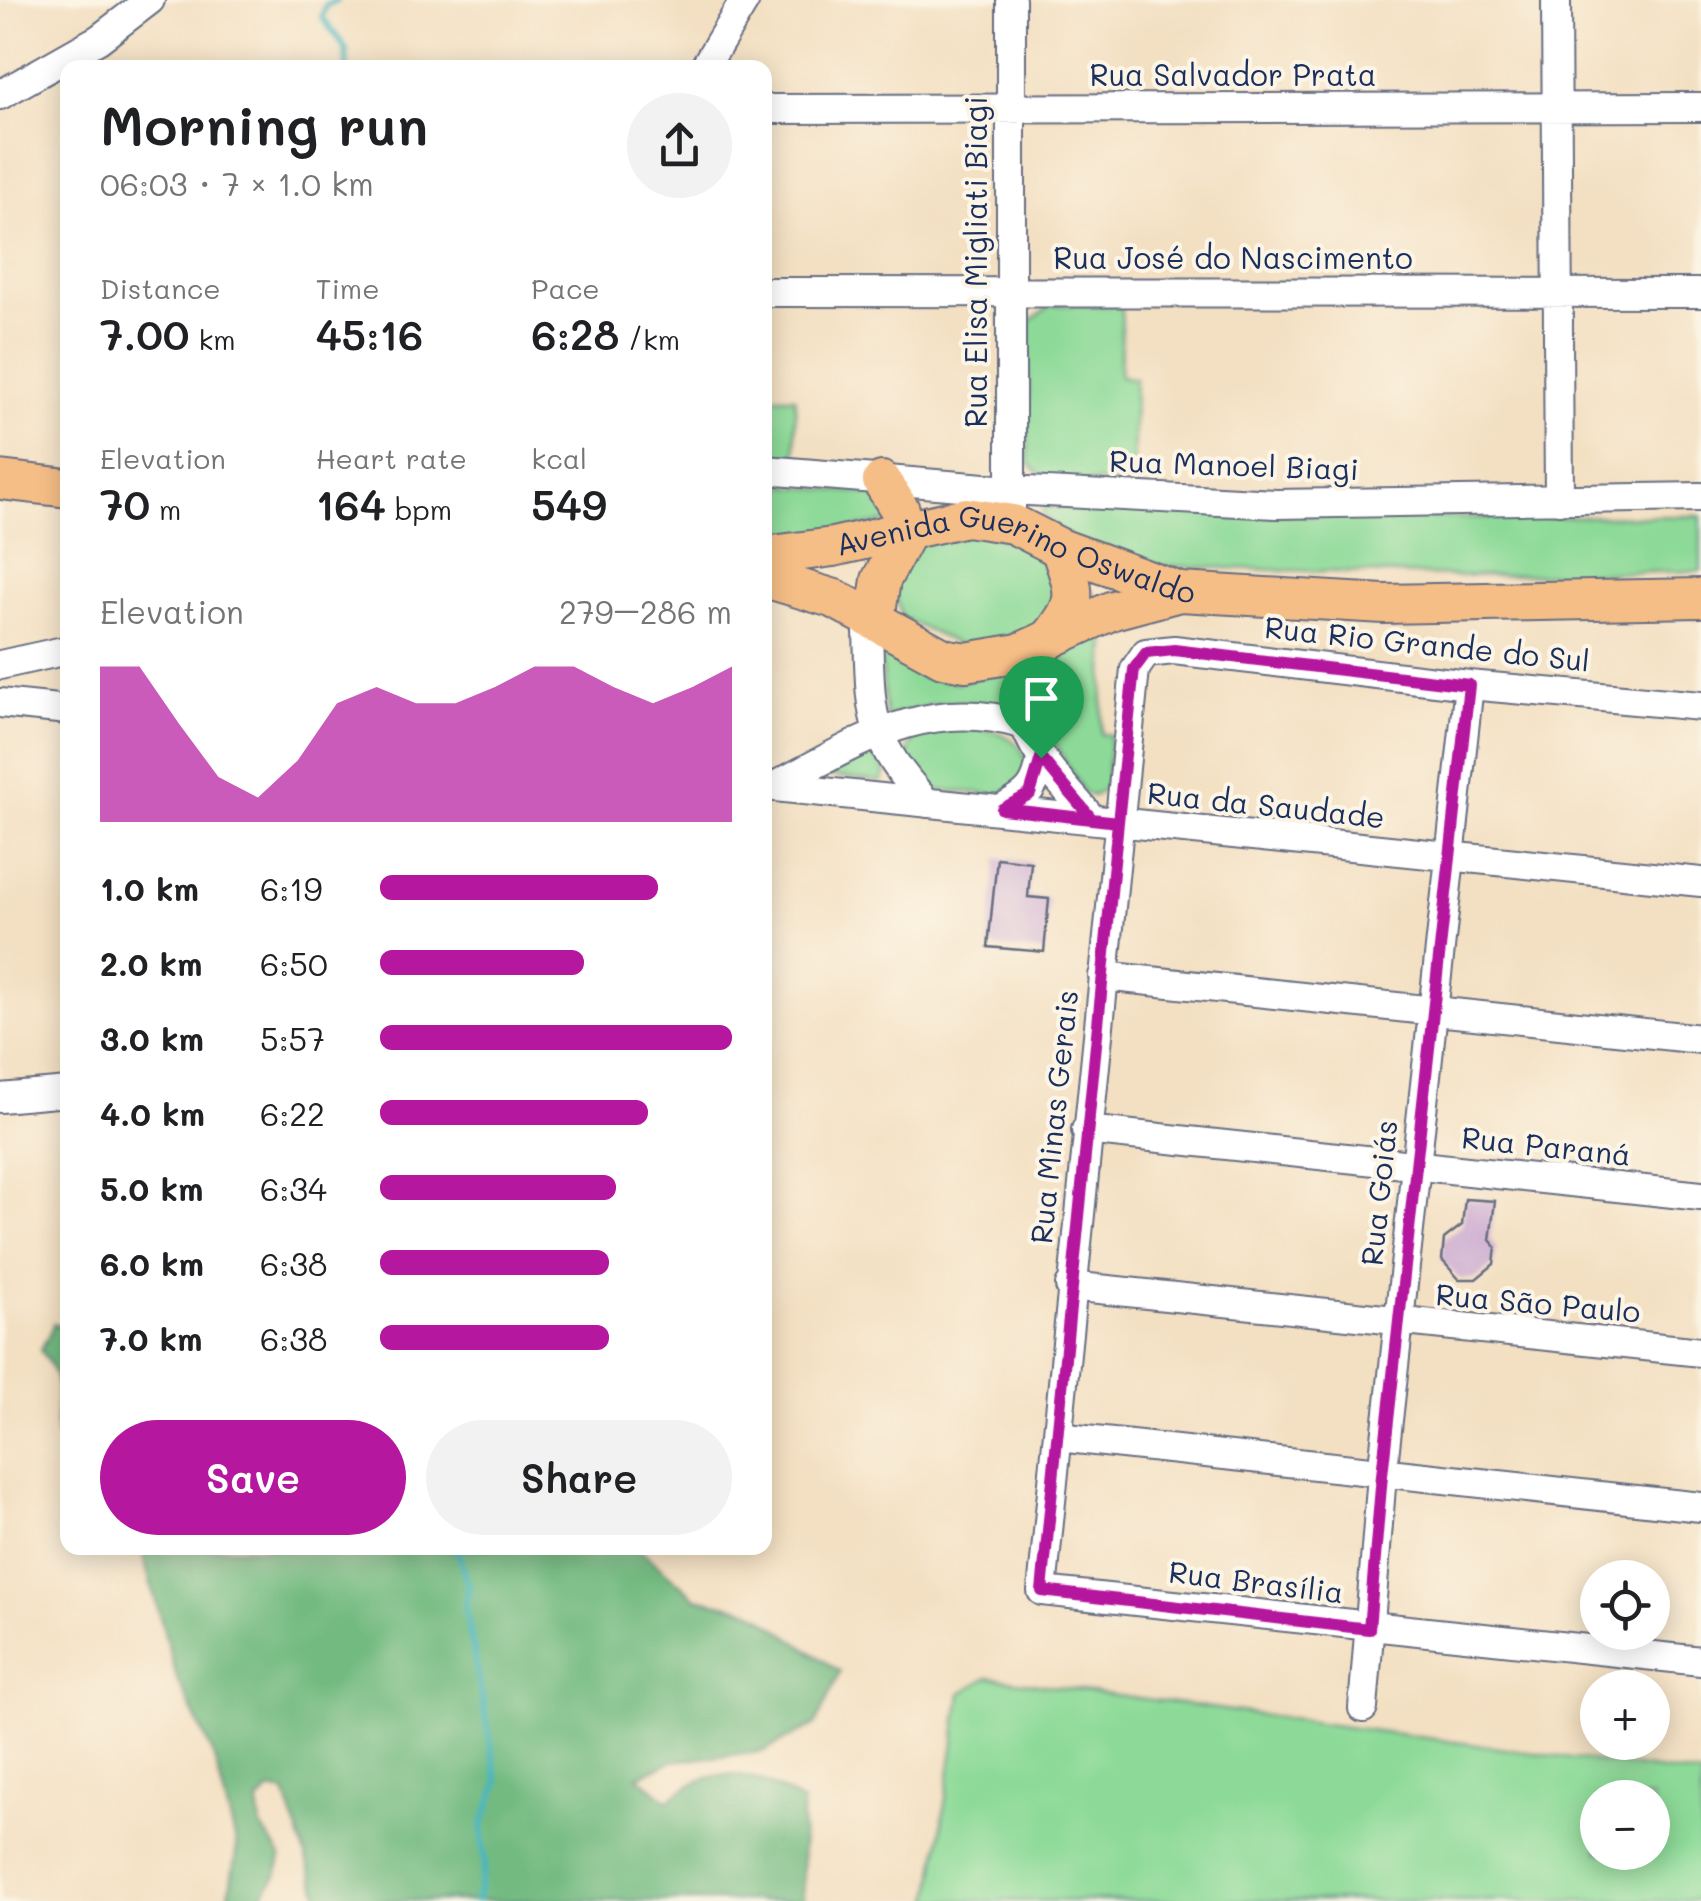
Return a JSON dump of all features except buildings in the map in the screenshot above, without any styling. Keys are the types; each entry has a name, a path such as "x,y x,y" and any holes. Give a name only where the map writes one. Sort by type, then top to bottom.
{"main road":[{"path":"0,480 60,487"},
{"path":"875,618 881,580 906,533 900,510 882,481"},
{"name":"Avenida Guerino Oswaldo","path":"772,555 906,533 1011,507 1060,548 1180,592"},
{"path":"1046,644 1069,616 1074,599 1074,585 1060,548"},
{"name":"Avenida Guerino Oswaldo","path":"772,580 808,588 875,618 927,650 966,662 989,660 1046,644 1113,610 1180,592"},
{"path":"1180,592 1384,604 1701,598"}],"street":[{"path":"63,60 99,39 150,0"},
{"path":"709,60 745,0"},
{"name":"Rua Elisa Migliati Biagi","path":"1011,0 1011,507"},
{"path":"1556,0 1559,500"},
{"path":"0,96 60,61"},
{"name":"Rua Salvador Prata","path":"772,108 1701,106"},
{"name":"Rua José do Nascimento","path":"772,292 1701,292"},
{"name":"Rua Manoel Biagi","path":"772,471 882,481 1011,507 1701,497"},
{"path":"875,618 868,631 871,720 876,734 926,803"},
{"path":"1046,644 1028,664 1022,724 1041,758 1105,821"},
{"name":"Rua Rio Grande do Sul","path":"1146,653 1174,650 1469,685 1701,706"},
{"path":"0,665 60,652"},
{"name":"Rua Minas Gerais","path":"1042,1591 1103,976 1105,821 1134,669 1146,653"},
{"name":"Rua Goiás","path":"1363,1708 1382,1475 1469,685"},
{"path":"0,703 60,709"},
{"path":"772,785 876,734 939,714 993,715 1022,724"},
{"path":"1002,809 1030,794 1041,758"},
{"name":"Rua da Saudade","path":"772,787 1452,860 1701,882"},
{"path":"1103,976 1431,1014 1701,1039"},
{"path":"0,1098 60,1093"},
{"name":"Rua Paraná","path":"1086,1130 1701,1196"},
{"name":"Rua São Paulo","path":"1070,1286 1399,1324 1701,1352"},
{"path":"1058,1438 1701,1507"},
{"name":"Rua Brasília","path":"1042,1591 1369,1629 1701,1661"}],"green space":[{"path":"1051,305 1122,306 1120,376 1135,379 1133,482 1060,480 1035,470 1028,460 1029,322"},
{"path":"772,397 795,397 796,459 772,456"},
{"path":"772,485 873,494 891,521 772,545"},
{"path":"1047,506 1394,518 1701,516 1701,571 1455,576 1136,565 1079,547 1044,518 1042,510"},
{"path":"967,529 1017,544 1036,556 1044,567 1059,602 1034,633 963,647 902,618 891,582 919,544"},
{"path":"1124,615 1122,635 1106,635 1101,734 1110,735 1106,789 1093,796 1084,793 1032,704 1040,666"},
{"path":"885,646 922,678 959,682 1018,666 1010,704 943,703 886,717 880,647"},
{"path":"933,729 988,730 1011,739 1027,761 1019,788 996,794 933,790 905,759 915,735"},
{"path":"872,749 886,772 881,782 820,775"},
{"path":"54,1324 60,1327 60,1440 56,1425 56,1379 41,1350"},
{"path":"143,1555 646,1555 696,1598 751,1610 840,1672 815,1725 761,1752 672,1761 638,1776 668,1801 702,1780 734,1775 767,1783 802,1802 803,1901 321,1901 285,1793 270,1790 258,1802 261,1827 281,1856 278,1873 258,1901 228,1901 237,1846 213,1754 177,1678"},
{"path":"988,1677 1701,1776 1701,1901 931,1901 961,1693"}],"waterway":[{"path":"337,0 326,5 322,17 346,49 347,60"},
{"path":"458,1555 469,1587 465,1606 498,1783 482,1826 485,1865 476,1901"}],"route":[{"path":"1041,758 1038,781 1030,794 1002,809 1118,822 1134,669 1146,653 1174,650 1469,685 1382,1475 1369,1629 1042,1591 1118,822 1092,819 1041,758"}]}
